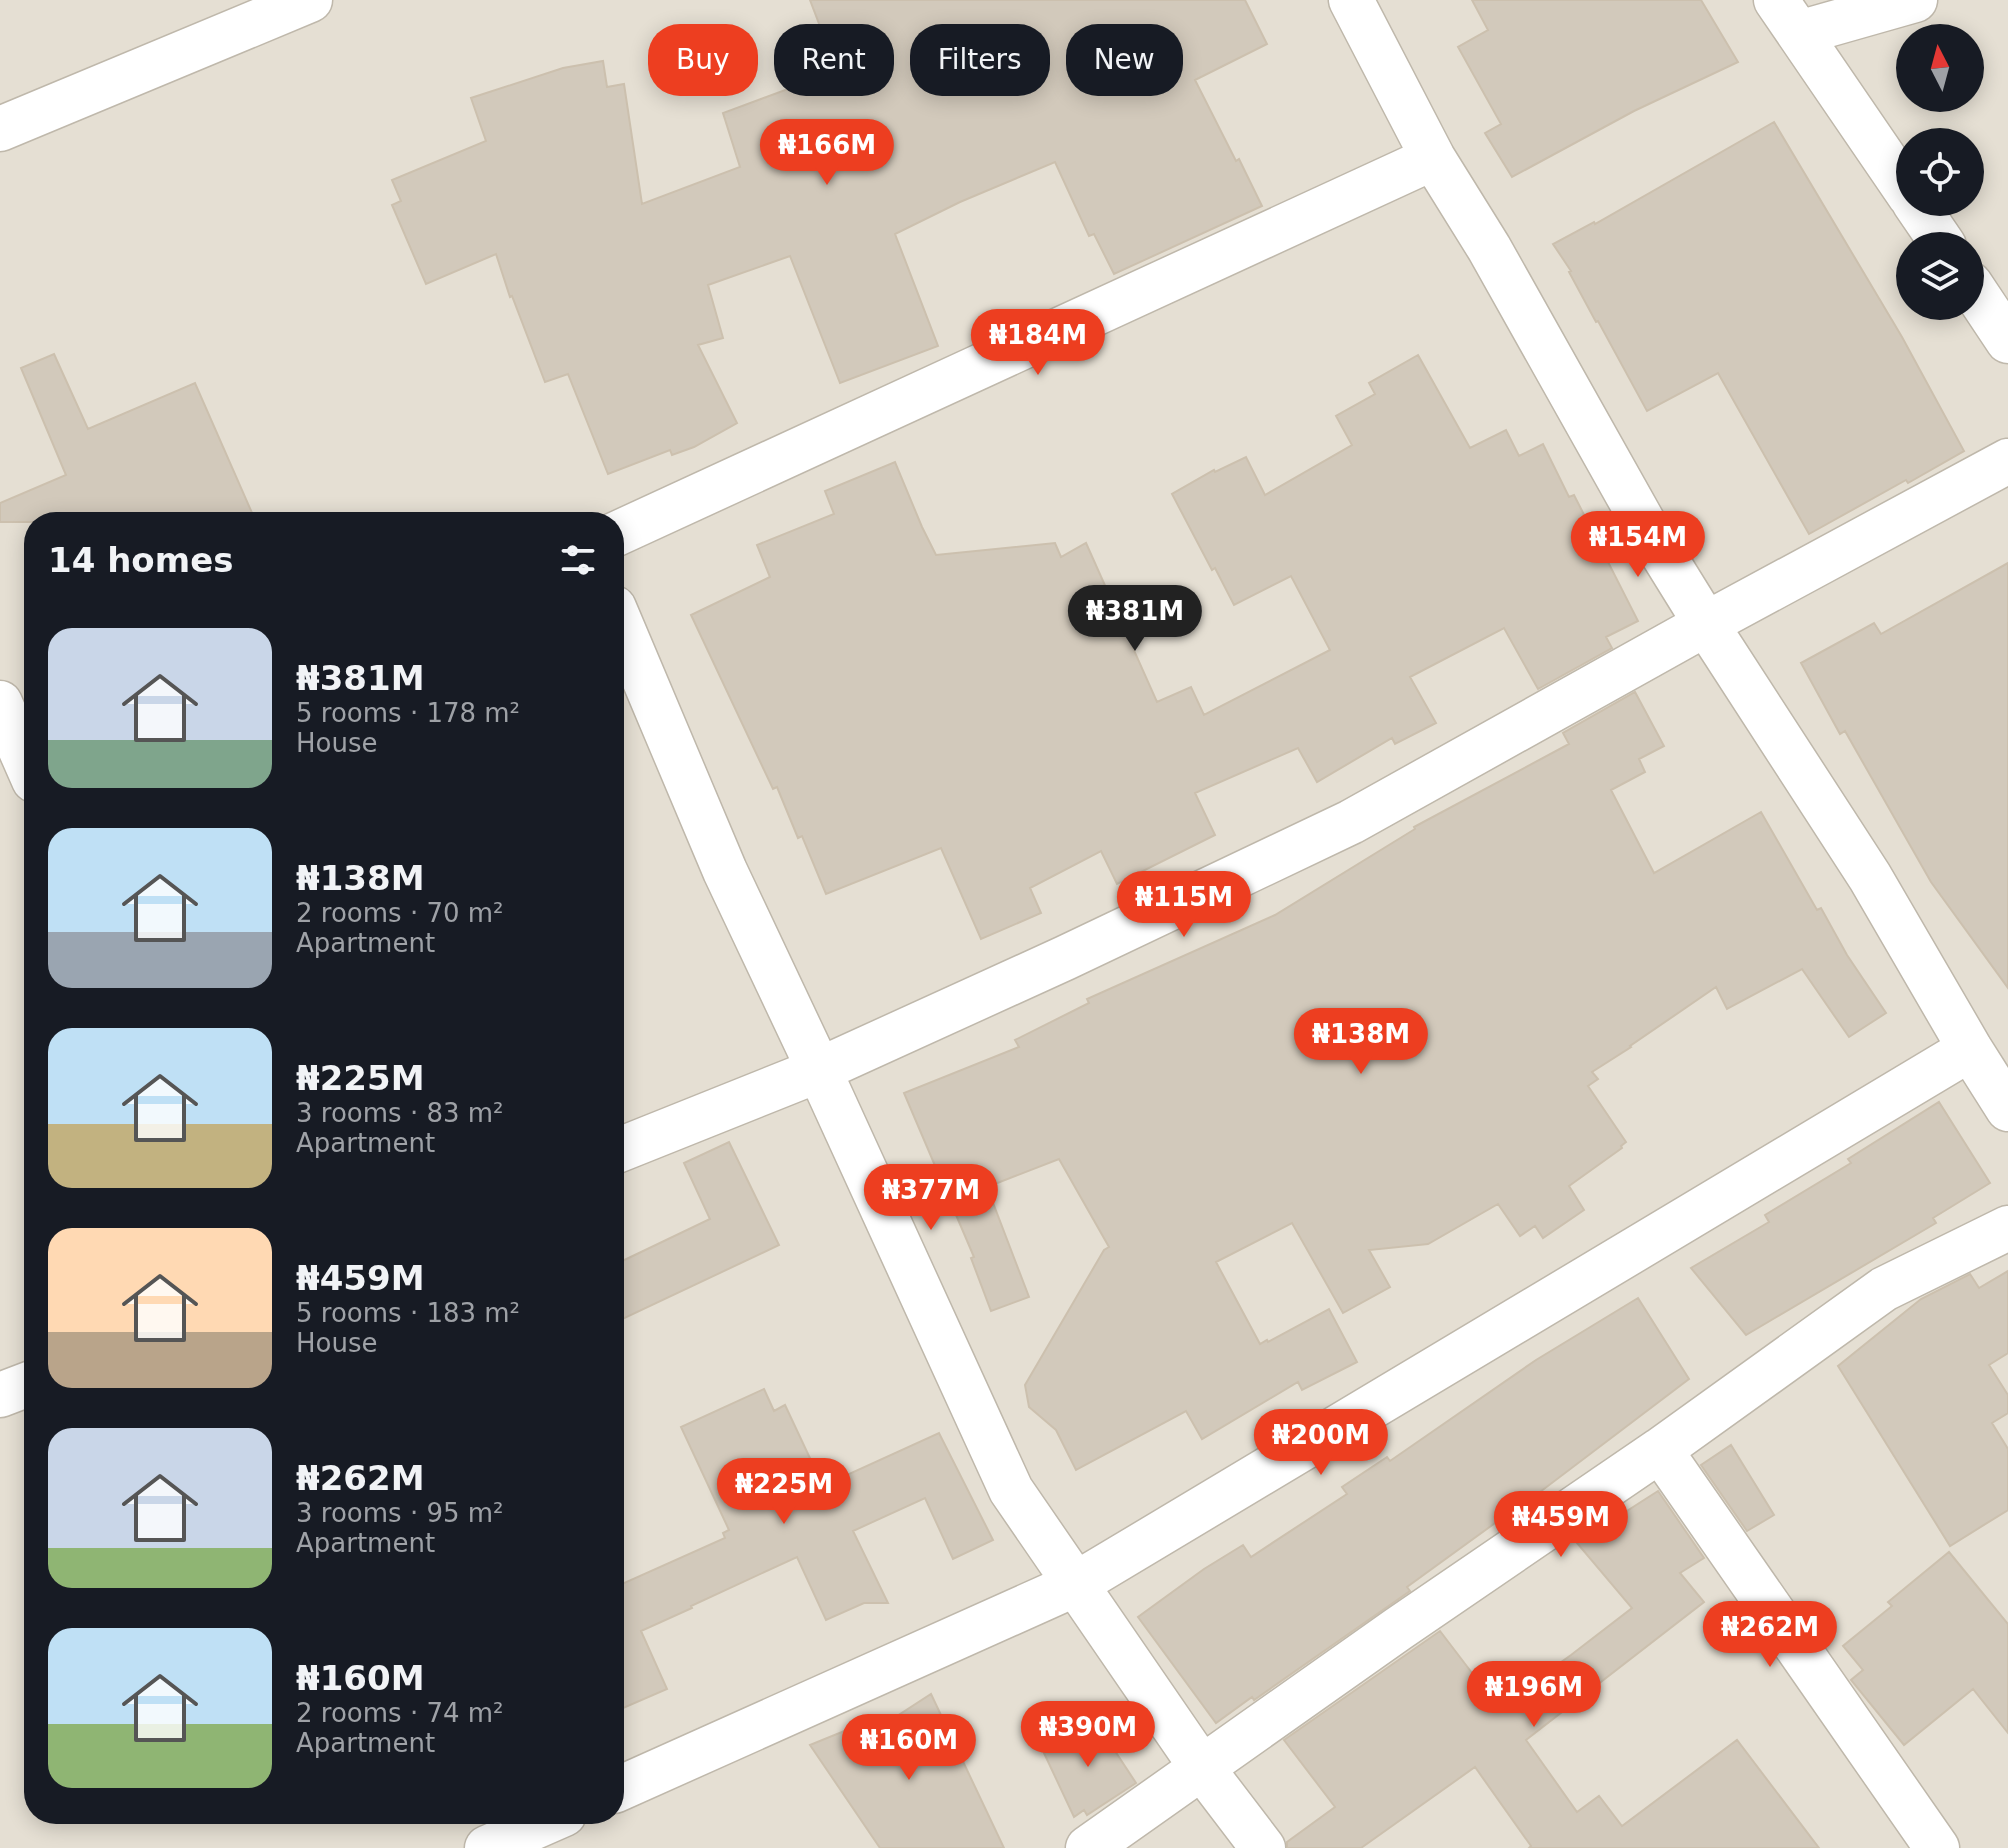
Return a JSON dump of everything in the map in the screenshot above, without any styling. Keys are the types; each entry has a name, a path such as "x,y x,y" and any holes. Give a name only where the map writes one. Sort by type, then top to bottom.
{"street":[{"path":"0,129 310,0"},
{"path":"1351,0 1433,158 1489,248 1644,524 1870,877 2008,1109"},
{"path":"1896,176 1787,17 1915,0"},
{"path":"624,530 1433,158"},
{"path":"1984,305 2008,341"},
{"path":"624,1148 819,1070 1065,958 1351,822 1706,624 2008,461"},
{"path":"624,632 725,871 1011,1490 1202,1768 1263,1848"},
{"path":"12,732 24,758"},
{"path":"624,1787 1076,1584 1970,1049"},
{"path":"1088,1848 1398,1629 1660,1450 1884,1289 2008,1228"},
{"path":"0,1395 24,1386"},
{"path":"1660,1450 1937,1848"},
{"path":"487,1848 544,1826"}],"shaded area":[{"path":"0,0 2008,0 2008,1848 0,1848"}],"building":[{"path":"810,0 1245,0 1267,44 1195,80 1262,206 1114,274 1094,234 1089,236 1055,162 960,202 895,234 938,346 840,383 790,256 708,285 723,338 698,345 737,423 694,447 672,455 670,450 608,474 568,374 545,382 496,254 426,284 392,205 401,201 392,180 486,141 471,98 563,68 603,61 607,87 624,84 642,204 740,167 723,113 774,94 894,96 894,24 819,24"},
{"path":"1472,0 1701,0 1738,62 1634,111 1512,177 1485,133 1501,124 1458,47 1488,30"},
{"path":"1774,122 1902,337 1964,451 1809,534 1718,373 1647,411 1571,271 1553,244 1595,224"},
{"path":"54,354 88,429 195,383 252,512 24,512 24,522 0,522 0,503 66,475 21,368"},
{"path":"1418,355 1470,448 1506,430 1519,456 1543,444 1569,497 1574,495 1638,621 1606,637 1612,648 1538,689 1504,628 1410,677 1436,723 1395,744 1392,738 1317,782 1298,748 1195,793 1215,835 1117,884 1101,851 1030,888 1041,913 981,939 941,848 826,894 802,836 798,838 777,787 773,789 691,615 770,577 757,545 834,514 825,491 895,462 936,555 1055,543 1061,557 1086,543 1157,702 1191,687 1204,715 1330,650 1291,576 1234,605 1172,494 1214,470 1246,457 1265,495 1352,445 1336,416 1375,394 1369,383"},
{"path":"2008,563 2008,988 1931,882 1845,731 1840,734 1801,663 1874,623 1881,634"},
{"path":"1635,692 1664,746 1639,759 1645,772 1611,790 1654,873 1761,812 1817,910 1821,908 1847,955 1886,1013 1849,1037 1802,969 1727,1009 1716,987 1592,1072 1598,1079 1588,1086 1626,1142 1569,1186 1584,1210 1543,1238 1535,1226 1520,1236 1498,1204 1428,1244 1369,1250 1390,1287 1343,1313 1292,1223 1216,1262 1260,1344 1329,1309 1357,1362 1302,1390 1298,1382 1202,1439 1186,1411 1076,1470 1056,1430 1029,1407 1025,1385 1104,1250 1109,1247 1059,1159 987,1187 1029,1297 991,1311 971,1258 974,1257 904,1093 1019,1047 1015,1040 1089,1003 1087,999 1275,915 1414,827 1569,744 1563,733"},
{"path":"1939,1102 1990,1183 1933,1218 1936,1223 1746,1335 1691,1268 1769,1222 1765,1215 1851,1163 1848,1159"},
{"path":"729,1142 779,1245 624,1318 624,1260 710,1219 684,1163"},
{"path":"2008,1271 2008,1353 1989,1365 2008,1395 2008,1413 1992,1423 2008,1449 2008,1510 1950,1546 1838,1366 1921,1299 1970,1274 1979,1288"},
{"path":"1638,1298 1689,1379 1536,1495 1407,1587 1410,1591 1216,1723 1138,1617 1243,1545 1251,1557 1347,1494 1342,1487 1387,1457 1390,1461 1536,1360"},
{"path":"764,1389 774,1411 785,1405 823,1486 939,1433 993,1540 953,1559 925,1498 853,1531 888,1603 864,1603 826,1620 797,1557 641,1631 667,1689 624,1708 624,1583 725,1538 723,1533 729,1530 681,1427"},
{"path":"1731,1445 1774,1515 1747,1531 1701,1465"},
{"path":"1658,1491 1704,1558 1680,1573 1704,1602 1526,1740 1577,1812 1599,1796 1622,1826 1737,1740 1819,1848 1529,1848 1531,1846 1475,1767 1361,1848 1287,1848 1287,1842 1335,1807 1284,1740 1440,1631 1498,1707 1632,1608 1577,1543"},
{"path":"1949,1552 2008,1624 2008,1733 1973,1689 1904,1745 1851,1680 1863,1670 1843,1646 1892,1606 1888,1602"},
{"path":"931,1694 1004,1848 880,1848 810,1745 876,1718 880,1727"},
{"path":"1094,1719 1136,1783 1087,1815 1084,1810 1074,1817 1044,1753"}]}
